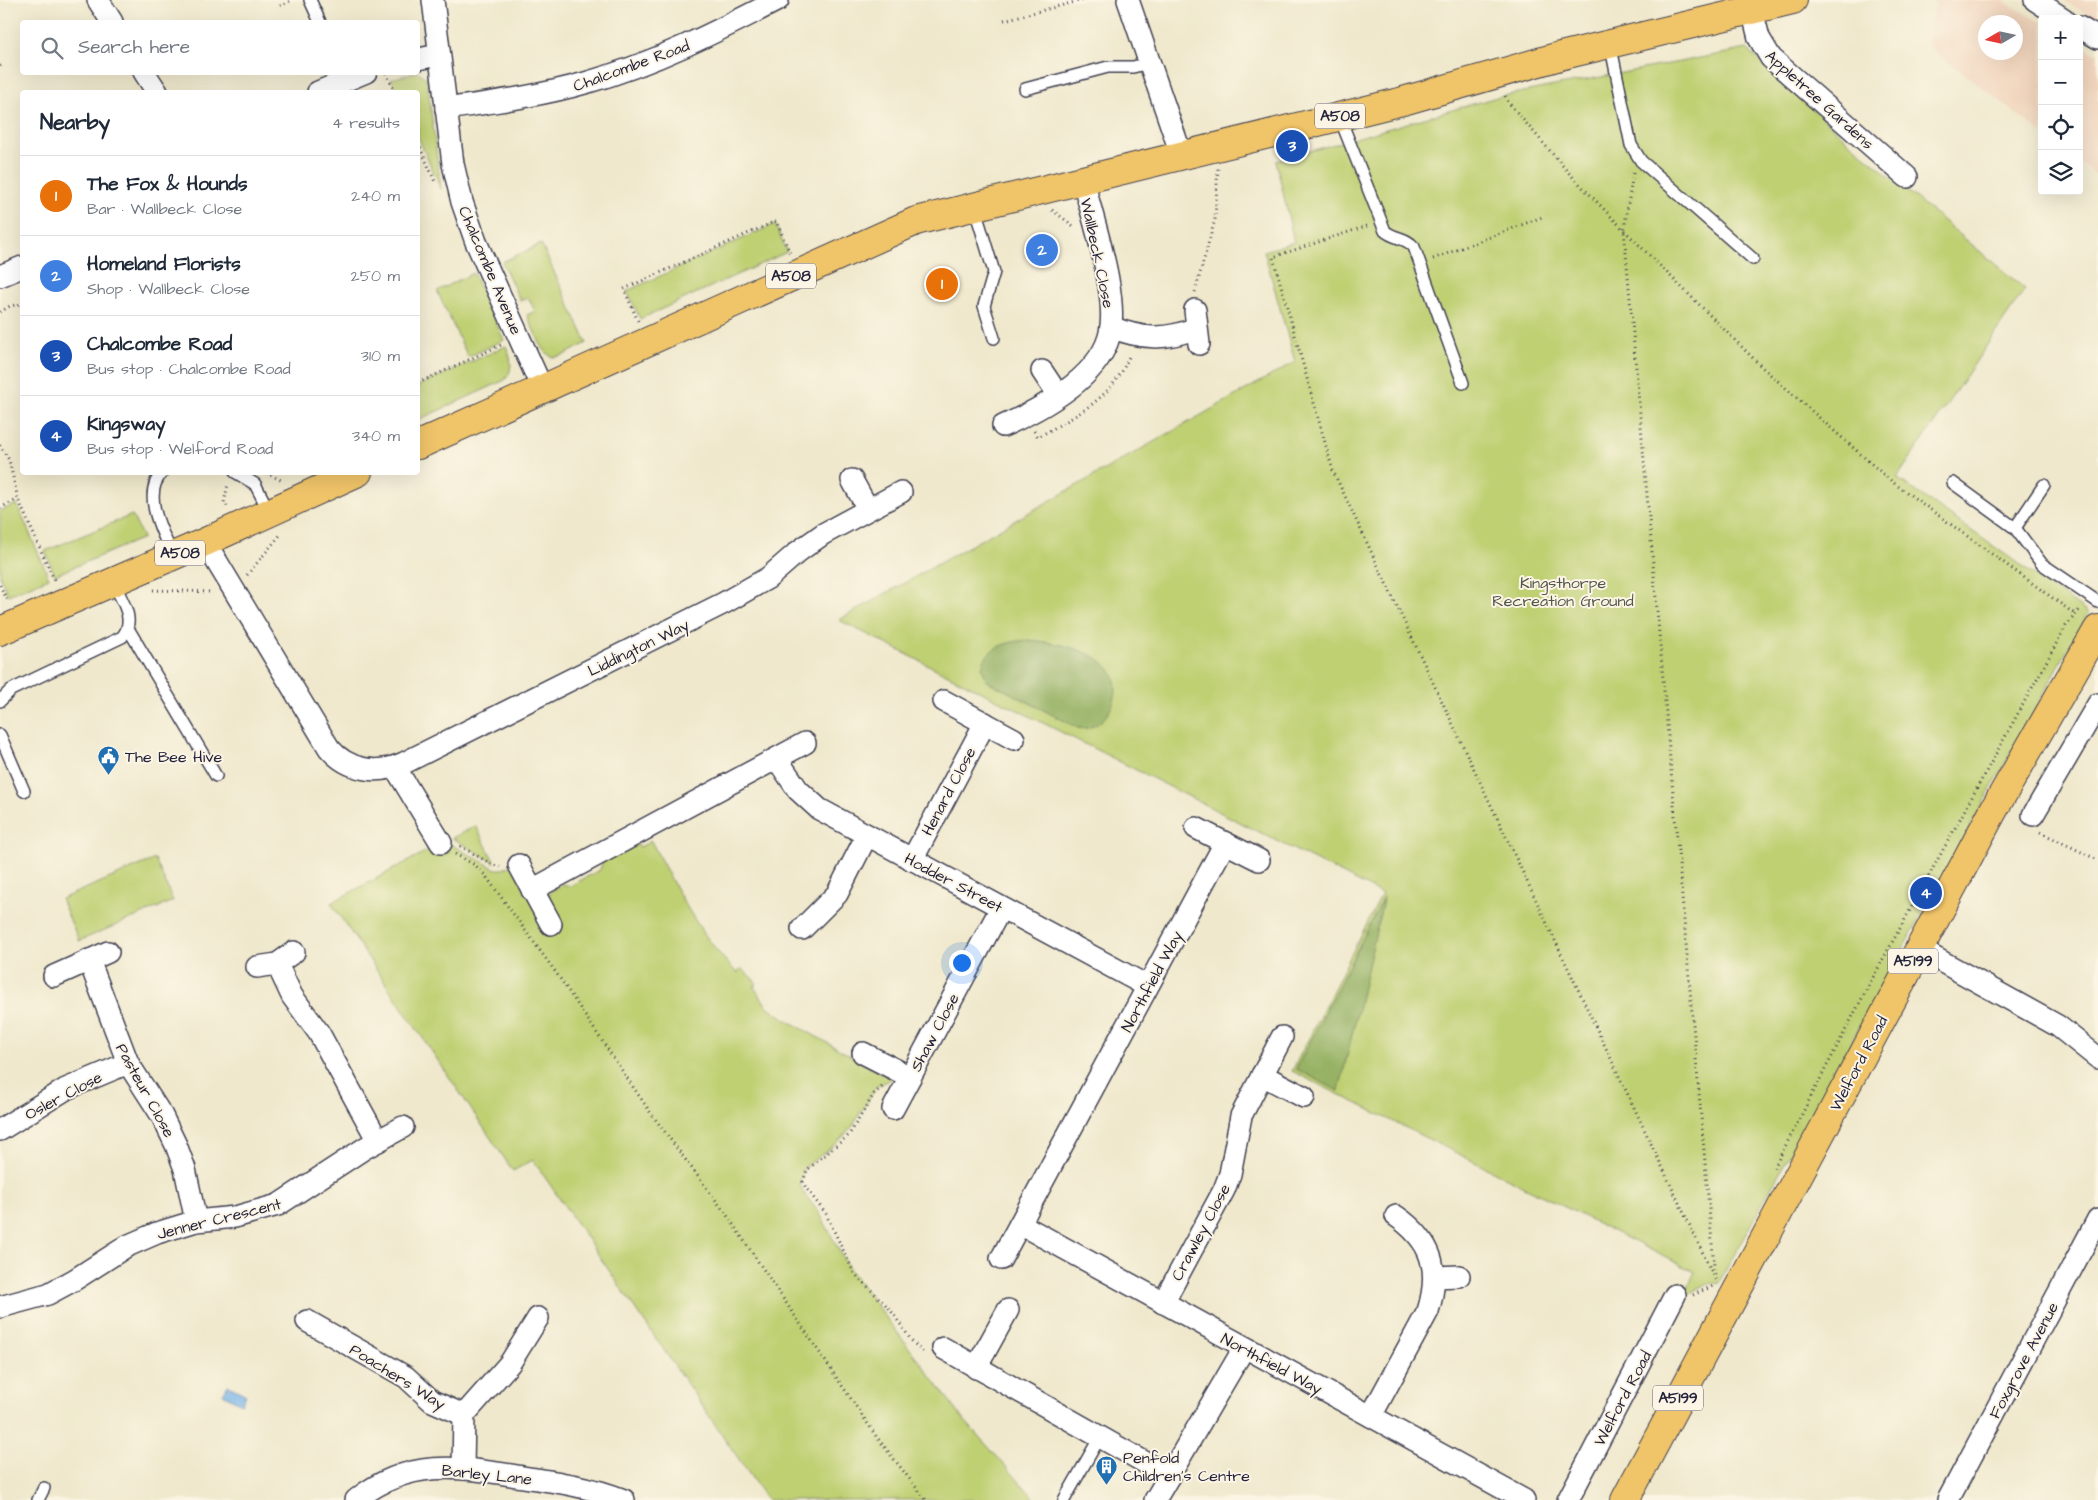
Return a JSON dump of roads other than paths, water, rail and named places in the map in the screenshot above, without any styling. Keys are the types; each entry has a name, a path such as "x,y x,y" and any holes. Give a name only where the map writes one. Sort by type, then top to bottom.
{"main road":[{"name":"A508","path":"420,444 898,228 974,206 1182,157 1430,93 1497,73 1750,5 1794,0"},
{"name":"A508","path":"0,631 205,542 278,520 353,475"},
{"name":"Welford Road","path":"1624,1500 1994,811 2098,629"}],"street":[{"path":"98,0 111,20"},
{"name":"Chalcombe Avenue","path":"433,0 457,183 468,221 542,388"},
{"name":"Chalcombe Road","path":"446,110 557,90 618,73 675,50 778,0"},
{"path":"1128,0 1182,157"},
{"path":"2035,0 2058,15"},
{"name":"Appletree Gardens","path":"1750,5 1759,38 1772,58 1907,177"},
{"path":"2083,29 2098,38"},
{"path":"420,59 439,55"},
{"path":"146,75 156,90"},
{"path":"322,90 352,75"},
{"name":"Wallbeck Close","path":"1003,426 1058,395 1092,366 1108,339 1111,327 1107,280 1083,180"},
{"path":"0,276 20,268"},
{"name":"Wallbeck Close","path":"1111,327 1128,334 1155,339 1182,334 1196,327"},
{"path":"1042,371 1058,395"},
{"path":"852,480 868,509"},
{"name":"Liddington Way","path":"205,542 333,753 347,764 364,769 382,770 395,767 724,603 768,578 810,542 901,492"},
{"path":"944,701 1014,738"},
{"path":"2036,823 2098,704"},
{"name":"Henard Close","path":"912,860 985,723"},
{"path":"532,890 805,743"},
{"name":"Hodder Street","path":"777,759 790,779 809,800 832,817 1148,986"},
{"path":"395,767 448,843"},
{"path":"1196,828 1259,860"},
{"path":"802,929 837,894 868,835"},
{"name":"Northfield Way","path":"1001,1259 1225,842"},
{"path":"519,865 551,924"},
{"name":"Shaw Close","path":"893,1109 1001,908"},
{"path":"1919,949 2058,1026 2098,1058"},
{"path":"294,952 267,965 319,1033 378,1141"},
{"name":"Pasteur Close","path":"54,976 98,956 128,1063 173,1137 185,1170 196,1221"},
{"name":"Crawley Close","path":"1163,1304 1224,1190 1230,1174 1241,1116 1282,1037"},
{"name":"Shaw Close","path":"863,1053 910,1077"},
{"name":"Osler Close","path":"0,1130 66,1089 128,1063"},
{"path":"1262,1075 1304,1097"},
{"name":"Jenner Crescent","path":"0,1307 48,1294 74,1280 127,1246 157,1233 196,1221 235,1217 278,1206 378,1141 403,1127"},
{"path":"1370,1416 1428,1311 1434,1292 1433,1262 1426,1247 1417,1233 1396,1216"},
{"name":"Foxgrove Avenue","path":"1948,1500 2098,1219"},
{"name":"Northfield Way","path":"1020,1224 1524,1500"},
{"path":"1435,1277 1459,1276"},
{"name":"Welford Road","path":"1568,1500 1675,1295"},
{"path":"976,1368 1008,1310"},
{"name":"Poachers Way","path":"463,1468 464,1415 510,1362 538,1318"},
{"name":"Poachers Way","path":"307,1321 406,1377 432,1401 464,1415"},
{"path":"943,1348 1169,1476"},
{"path":"1155,1500 1244,1348"},
{"name":"Barley Lane","path":"356,1500 370,1489 388,1480 411,1472 437,1468 463,1468 584,1486 624,1500"}],"lane":[{"path":"310,0 319,20"},
{"path":"1610,43 1635,154 1753,259"},
{"path":"1025,89 1108,68 1132,67 1149,63"},
{"path":"1339,116 1389,234 1410,242 1420,264 1463,383"},
{"path":"974,206 994,272 984,306 994,338"},
{"path":"160,475 152,491 159,522 173,556"},
{"path":"232,477 255,484 278,520"},
{"path":"1953,483 2016,528 2042,564 2098,602"},
{"path":"2016,528 2044,485"},
{"path":"113,582 130,618 129,630 216,776"},
{"path":"0,700 11,690 122,637 129,630"},
{"path":"0,735 24,791"},
{"path":"1064,1500 1100,1437"},
{"path":"38,1500 44,1488"}],"water":[{"path":"228,1385 246,1395 241,1404 223,1394"}],"place":[{"name":"Chalcombe Road","path":"1292,146"},
{"name":"Homeland Florists","path":"1042,250"},
{"name":"The Fox & Hounds","path":"942,284"},
{"name":"The Bee Hive","path":"109,775"},
{"name":"Kingsway","path":"1926,893"},
{"name":"Penfold Children's Centre","path":"1107,1485"}],"park label":[{"name":"Kingsthorpe Recreation Ground","path":"1563,591"}]}
